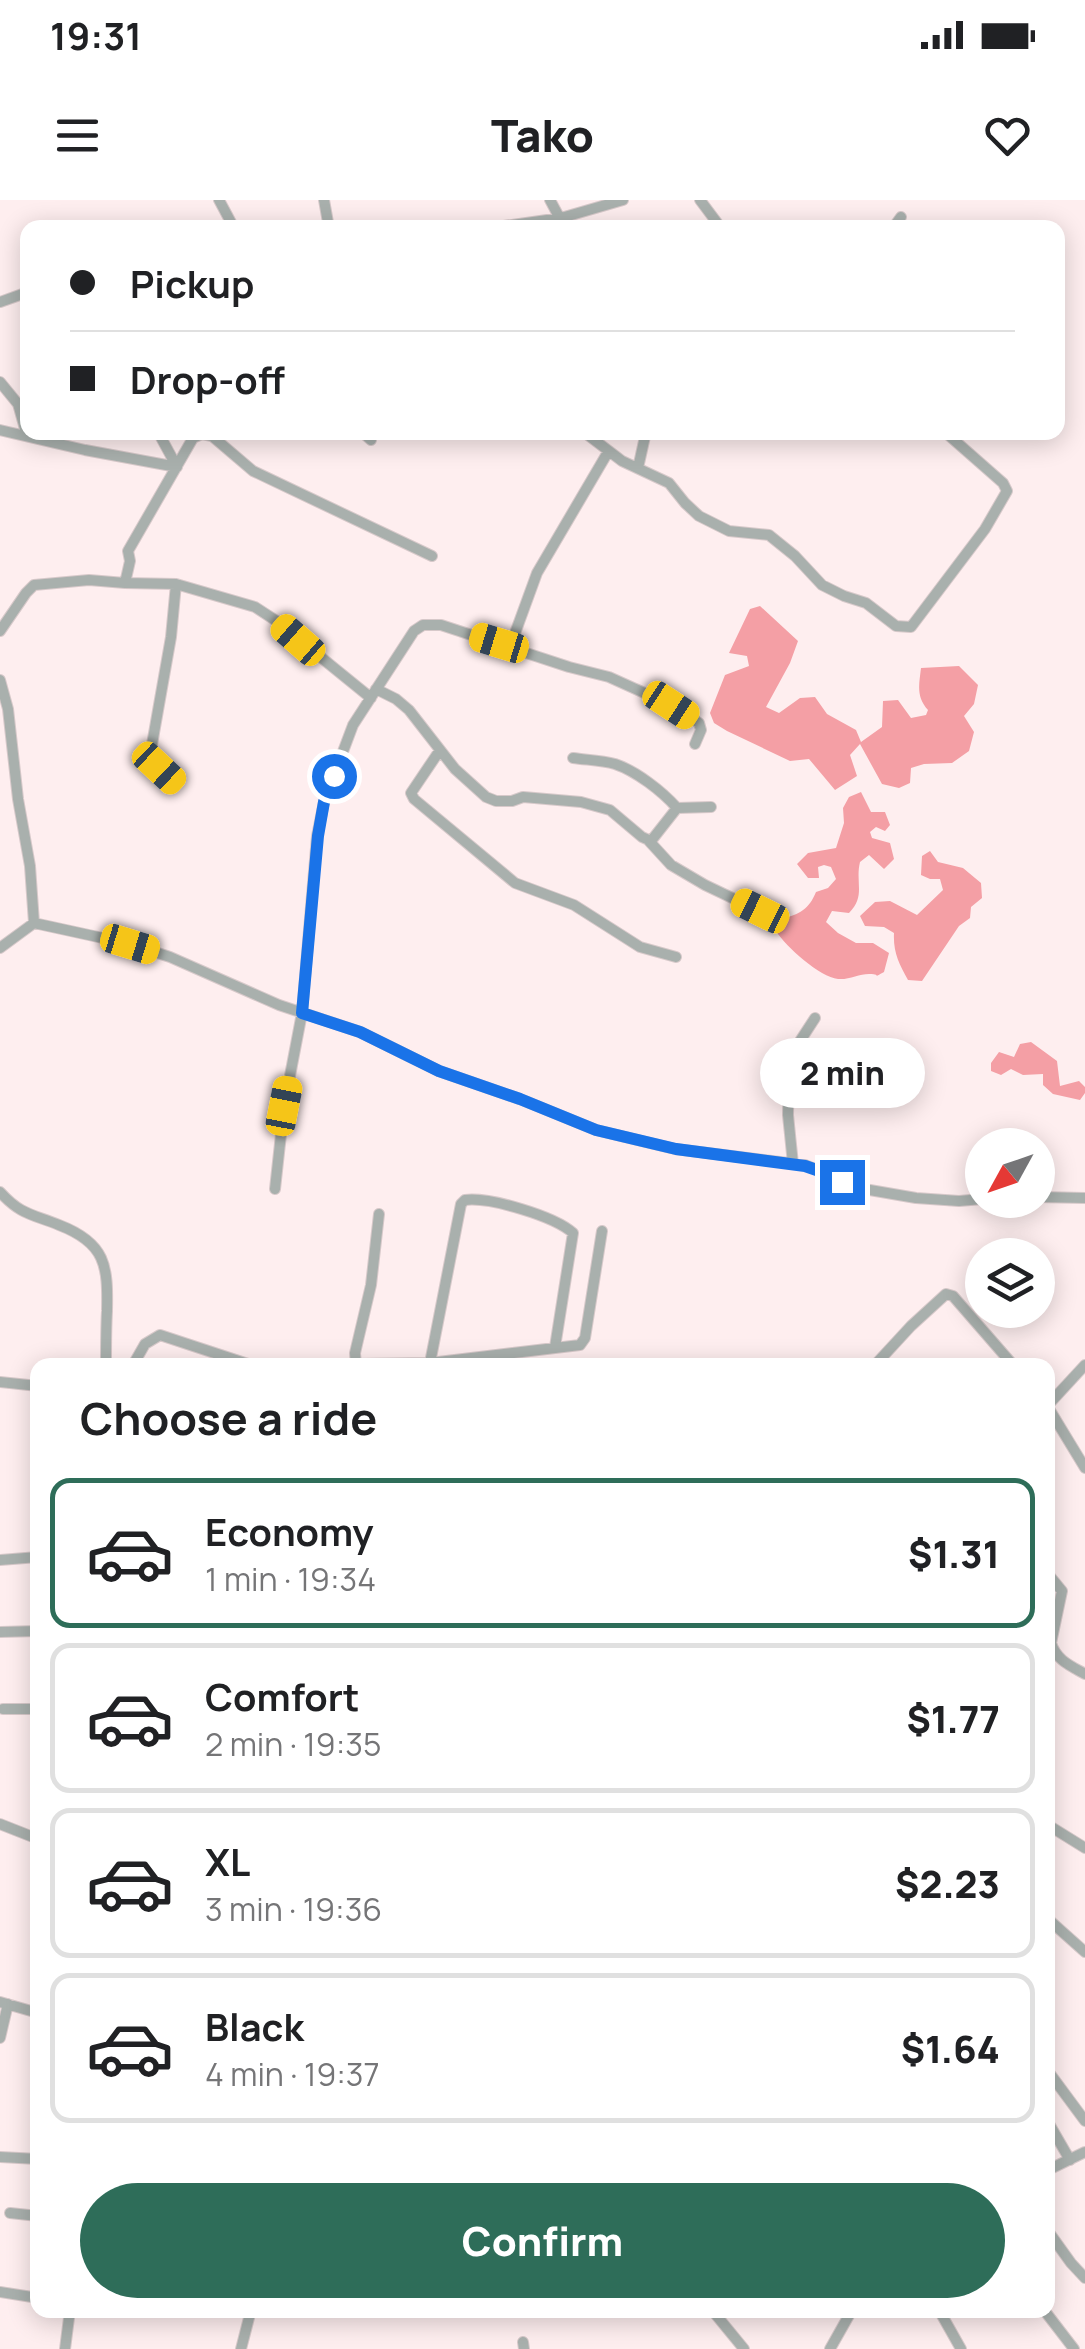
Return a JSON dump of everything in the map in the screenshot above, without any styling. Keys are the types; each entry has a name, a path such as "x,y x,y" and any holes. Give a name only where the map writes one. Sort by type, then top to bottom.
{"street":[{"path":"571,220 622,200"},
{"path":"0,382 20,411"},
{"path":"46,440 176,467"},
{"path":"162,440 176,467"},
{"path":"125,584 128,551 192,440"},
{"path":"217,440 253,471 432,556"},
{"path":"594,440 608,452 669,482 699,516 728,531 769,535 822,585 866,603 896,626 911,628 986,529 1007,491 954,440"},
{"path":"638,468 644,440"},
{"path":"510,647 537,574 608,452"},
{"path":"0,631 32,586 89,580 176,584 255,607 373,694 396,699 455,770 486,797 496,801 524,797 602,807 617,814 671,865 774,918"},
{"path":"174,782 159,768 152,750 176,584"},
{"path":"275,1189 284,1106 302,1013 316,848 324,802 352,725 410,636 420,626 441,625 569,667 610,676 671,705 701,726 696,744"},
{"path":"0,680 8,710 30,866 34,923"},
{"path":"440,750 414,786 414,799 515,883 574,905 640,947 676,957"},
{"path":"572,758 625,768 677,808 711,808"},
{"path":"649,841 677,808"},
{"path":"0,948 34,923 130,944 170,957 279,1005 360,1032 439,1071 596,1130 676,1149 793,1164 864,1190 965,1200"},
{"path":"793,1164 788,1115 789,1058 815,1018"},
{"path":"0,1192 23,1213 73,1231 101,1256 108,1277 106,1358"},
{"path":"1055,1197 1085,1198"},
{"path":"431,1358 460,1204 465,1200 489,1200 552,1220 573,1234 555,1347"},
{"path":"356,1358 371,1285 378,1214"},
{"path":"472,1358 578,1346 585,1338 602,1231"},
{"path":"881,1358 946,1294 953,1296 1007,1358"},
{"path":"137,1358 146,1344 160,1335 230,1358"},
{"path":"523,1352 523,1358"},
{"path":"1055,1398 1085,1365"},
{"path":"0,1382 30,1385"},
{"path":"1055,1418 1085,1468"},
{"path":"0,1560 30,1558"},
{"path":"1055,1580 1062,1593 1055,1620"},
{"path":"0,1632 30,1631"},
{"path":"1055,1653 1085,1674"},
{"path":"3,1709 30,1709"},
{"path":"0,1824 30,1836"},
{"path":"1055,1829 1085,1848"},
{"path":"1055,1925 1085,1952"},
{"path":"0,2038 4,2003 30,2011"},
{"path":"1055,2080 1085,2121"},
{"path":"1055,2134 1070,2160"},
{"path":"1055,2167 1085,2152"},
{"path":"0,2157 30,2159"},
{"path":"10,2214 30,2215"},
{"path":"1055,2241 1085,2278"},
{"path":"0,2292 30,2297"},
{"path":"66,2349 69,2318"},
{"path":"243,2346 249,2318"},
{"path":"719,2318 744,2349"},
{"path":"830,2349 847,2318"},
{"path":"943,2318 961,2349"},
{"path":"1050,2318 1074,2349"}],"shaded area":[{"path":"760,606 798,641 766,707 779,713 800,698 815,697 827,714 856,730 861,742 882,727 883,701 898,700 911,718 926,715 928,710 919,691 921,668 959,666 978,685 974,704 964,716 974,732 969,751 952,763 911,768 910,783 899,788 882,784 860,744 850,755 857,776 835,790 809,759 790,761 714,723 710,713 725,675 749,666 747,656 729,653 750,609"},
{"path":"861,792 871,812 885,812 890,825 885,831 876,827 870,832 872,838 890,843 894,859 884,869 869,855 860,862 859,895 854,907 849,913 832,911 826,922 856,943 873,943 889,953 884,972 838,979 804,960 776,931 782,919 803,910 816,892 828,888 836,879 831,867 818,867 819,878 808,878 797,864 808,853 836,848 844,823 843,808 849,797"},
{"path":"930,851 938,862 963,868 981,883 982,898 971,907 970,918 959,926 922,981 908,980 897,958 894,933 884,927 865,926 860,916 875,902 890,901 917,915 943,890 940,879 921,875 922,856"},
{"path":"1031,1042 1057,1061 1060,1086 1079,1081 1085,1087 1080,1100 1053,1094 1043,1085 1043,1074 1023,1075 1011,1069 1001,1075 991,1071 991,1063 999,1052 1014,1057 1020,1044"}],"route":[{"path":"334,776 318,836 302,1013 360,1032 439,1071 596,1130 676,1149 805,1166 842,1182"}]}
